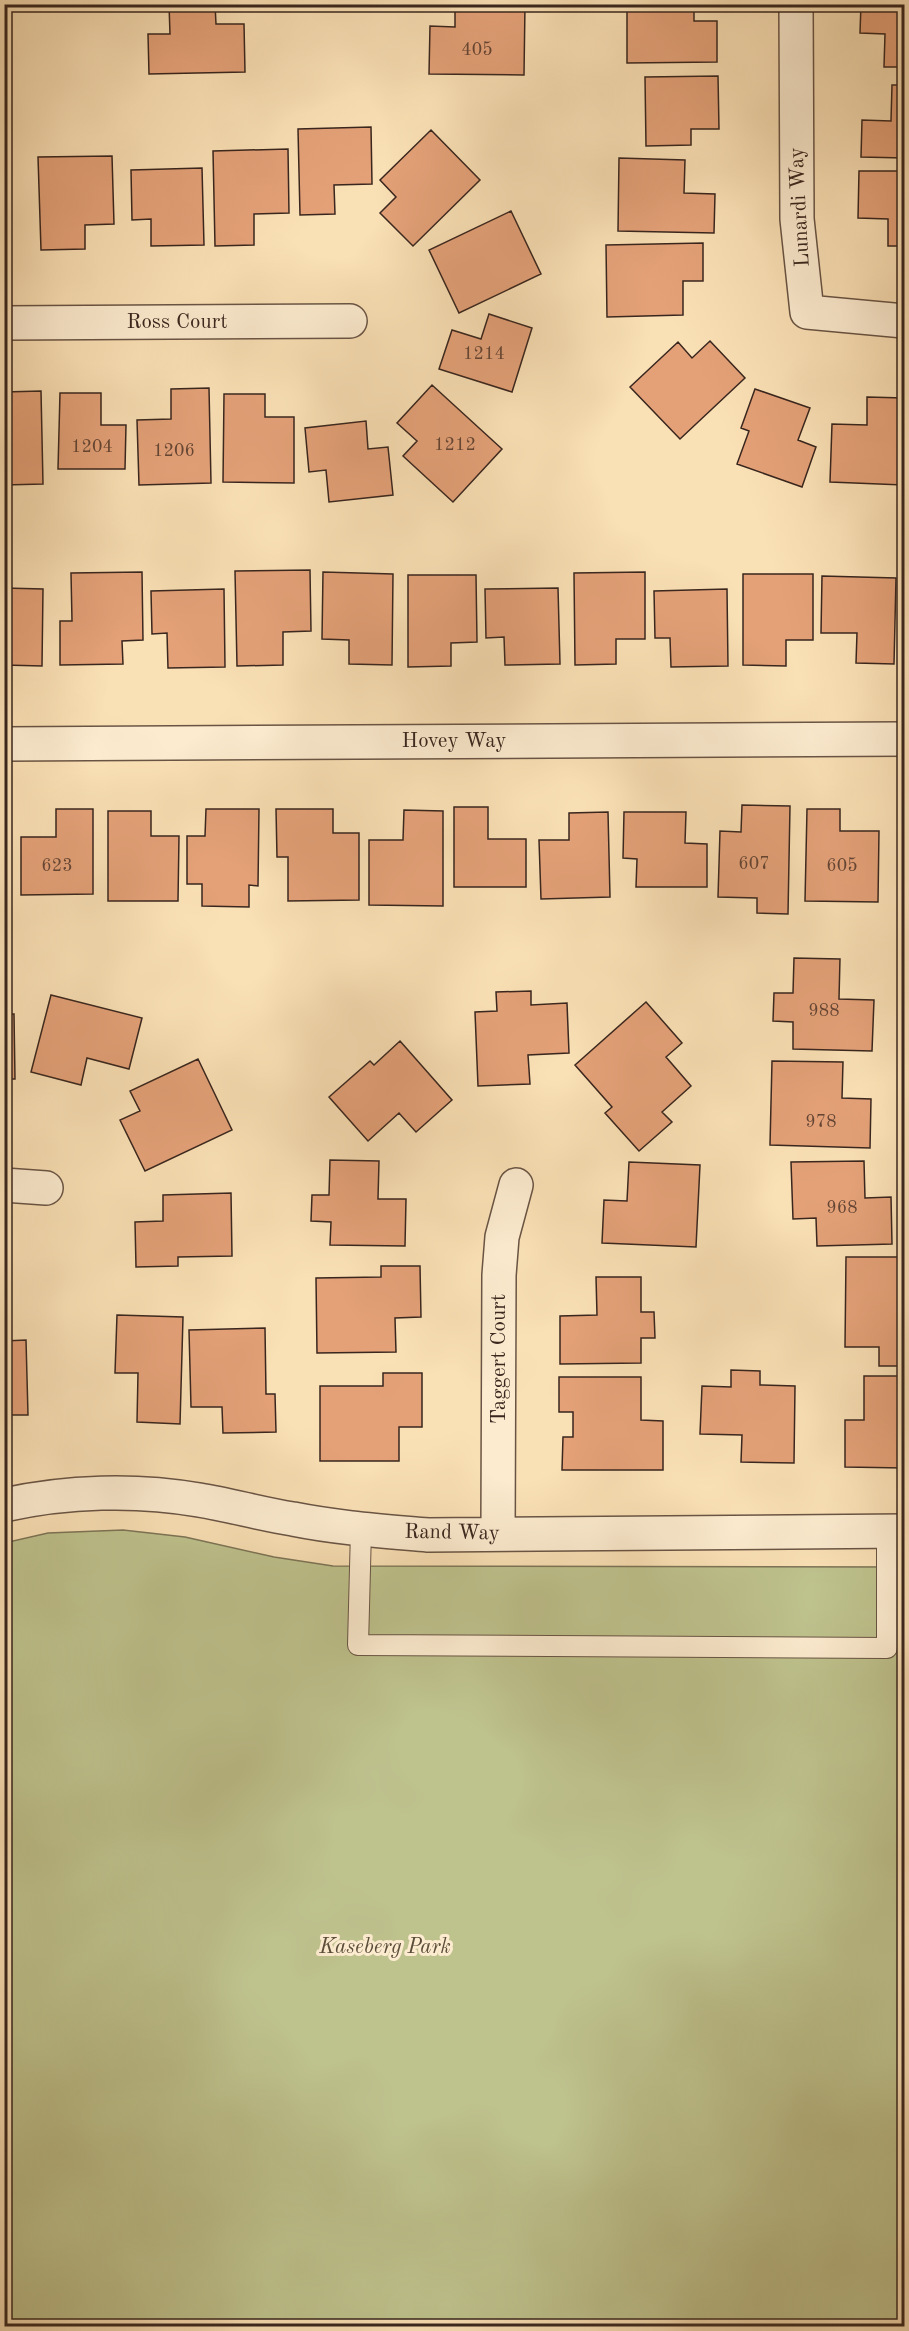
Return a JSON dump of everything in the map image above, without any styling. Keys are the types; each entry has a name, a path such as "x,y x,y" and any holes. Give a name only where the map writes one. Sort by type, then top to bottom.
{"street":[{"name":"Lunardi Way","path":"796,4 797,219 807,312 904,321"},
{"name":"Ross Court","path":"4,323 350,321"},
{"name":"Hovey Way","path":"4,744 904,739"},
{"path":"4,1185 46,1188"},
{"name":"Taggert Court","path":"498,1534 499,1275 502,1237 516,1185"},
{"name":"Rand Way","path":"4,1505 67,1496 133,1493 198,1500 294,1520 361,1530 428,1535 896,1531"}],"lane":[{"path":"361,1530 358,1645 875,1648 887,1648 896,1531"}],"green space":[{"name":"Kaseberg Park","path":"123,1530 185,1537 274,1557 333,1566 904,1567 904,2326 5,2326 4,1543 48,1533"}],"building":[{"path":"169,4 215,4 216,24 244,24 245,72 149,74 148,34 170,34"},
{"path":"455,4 525,5 524,75 429,74 430,26 455,27"},
{"path":"627,4 694,4 694,21 717,21 717,62 627,63"},
{"path":"861,4 904,4 904,67 884,67 885,34 860,33"},
{"path":"718,76 719,129 691,129 691,145 646,146 645,77"},
{"path":"892,85 904,85 904,158 861,157 862,120 891,121"},
{"path":"371,127 372,184 334,185 335,214 300,215 298,129"},
{"path":"431,130 480,180 413,246 380,213 396,197 380,180"},
{"path":"288,149 289,213 254,214 254,245 215,246 213,151"},
{"path":"112,156 114,224 85,225 85,249 41,250 38,157"},
{"path":"619,158 685,160 684,193 715,194 714,233 618,231"},
{"path":"202,168 204,245 151,246 151,219 132,220 131,170"},
{"path":"859,171 903,171 904,246 888,246 888,219 858,218"},
{"path":"511,211 541,274 459,313 429,250"},
{"path":"703,243 703,281 683,281 683,315 607,317 606,245"},
{"path":"489,314 532,328 512,392 439,369 452,330 481,339"},
{"path":"710,341 745,378 680,439 630,387 678,342 692,358"},
{"path":"432,385 502,449 453,502 403,456 417,441 397,423"},
{"path":"209,388 211,483 139,485 137,420 171,419 171,389"},
{"path":"755,389 810,408 798,440 816,447 802,487 737,464 749,431 741,428"},
{"path":"41,391 43,484 4,485 4,392"},
{"path":"60,393 101,393 101,425 126,425 125,469 58,469"},
{"path":"224,394 265,394 265,417 294,417 294,483 223,482"},
{"path":"867,397 904,398 903,485 830,482 832,424 867,425"},
{"path":"366,421 368,449 388,447 393,495 329,502 326,470 309,472 305,428"},
{"path":"310,570 311,631 283,632 283,665 237,666 235,571"},
{"path":"142,572 143,640 122,641 123,664 60,665 60,621 72,621 71,573"},
{"path":"323,572 393,574 392,665 349,664 349,640 322,639"},
{"path":"645,572 645,639 616,639 616,664 575,665 574,573"},
{"path":"743,574 813,574 813,640 786,640 786,666 743,665"},
{"path":"408,575 476,575 477,642 451,643 451,666 408,667"},
{"path":"822,576 896,578 894,664 856,663 857,633 821,633"},
{"path":"4,588 43,589 42,666 4,665"},
{"path":"558,588 560,664 505,665 504,637 486,638 485,589"},
{"path":"224,589 225,667 168,668 167,633 152,634 151,591"},
{"path":"727,589 728,666 671,667 670,638 655,638 654,591"},
{"path":"742,805 790,806 788,914 757,913 757,898 718,897 720,831 741,832"},
{"path":"454,807 488,807 488,839 526,839 526,887 454,887"},
{"path":"56,809 93,809 93,894 21,895 21,837 56,837"},
{"path":"206,809 259,809 258,886 249,885 249,907 202,906 202,884 187,884 187,836 205,836"},
{"path":"276,809 333,809 333,833 359,833 359,900 288,901 288,857 277,857"},
{"path":"807,809 840,809 840,831 879,831 878,902 805,901"},
{"path":"404,810 443,811 443,906 369,905 369,840 403,840"},
{"path":"108,811 151,811 151,836 179,836 178,901 108,901"},
{"path":"608,812 610,897 541,899 539,840 569,840 569,813"},
{"path":"624,812 686,812 685,843 707,844 707,887 636,887 637,859 623,858"},
{"path":"4,839 9,839 10,904 4,904"},
{"path":"794,958 840,959 839,999 874,1000 872,1051 793,1049 793,1022 773,1021 774,993 793,993"},
{"path":"531,991 531,1005 567,1003 569,1053 528,1055 530,1084 478,1086 475,1012 497,1011 496,992"},
{"path":"51,995 142,1018 129,1069 87,1058 81,1085 31,1072"},
{"path":"646,1002 682,1043 666,1057 691,1086 662,1112 672,1122 639,1151 605,1113 612,1107 575,1065"},
{"path":"4,1014 14,1014 15,1079 4,1079"},
{"path":"400,1041 452,1100 416,1132 399,1113 368,1141 329,1097 370,1061 374,1065"},
{"path":"198,1059 232,1130 145,1171 120,1120 140,1111 130,1091"},
{"path":"772,1061 843,1062 842,1098 871,1099 870,1148 770,1145"},
{"path":"330,1160 379,1161 378,1199 406,1199 405,1246 330,1245 331,1222 311,1221 312,1195 329,1195"},
{"path":"864,1161 865,1198 891,1197 892,1244 817,1246 816,1218 793,1219 791,1162"},
{"path":"629,1162 700,1165 696,1247 602,1243 604,1200 627,1201"},
{"path":"231,1193 232,1256 178,1257 178,1266 136,1267 135,1222 163,1221 163,1195"},
{"path":"846,1257 904,1257 904,1366 879,1366 879,1347 845,1347"},
{"path":"381,1266 420,1266 421,1317 395,1318 396,1352 317,1353 316,1278 381,1277"},
{"path":"596,1277 641,1277 641,1312 654,1312 655,1338 641,1338 641,1363 560,1364 560,1316 597,1315"},
{"path":"117,1315 183,1317 180,1424 137,1422 138,1373 115,1373"},
{"path":"265,1328 266,1394 275,1394 276,1432 223,1433 222,1407 191,1407 189,1330"},
{"path":"26,1340 28,1415 4,1415 4,1341"},
{"path":"731,1370 760,1371 760,1385 795,1386 794,1463 741,1462 742,1435 700,1434 702,1386 731,1387"},
{"path":"383,1373 422,1373 422,1427 399,1427 399,1461 320,1461 320,1386 383,1386"},
{"path":"864,1376 904,1376 904,1468 845,1467 845,1420 864,1420"},
{"path":"559,1377 641,1377 641,1420 663,1421 663,1470 562,1470 563,1437 573,1437 573,1412 559,1412"}]}
